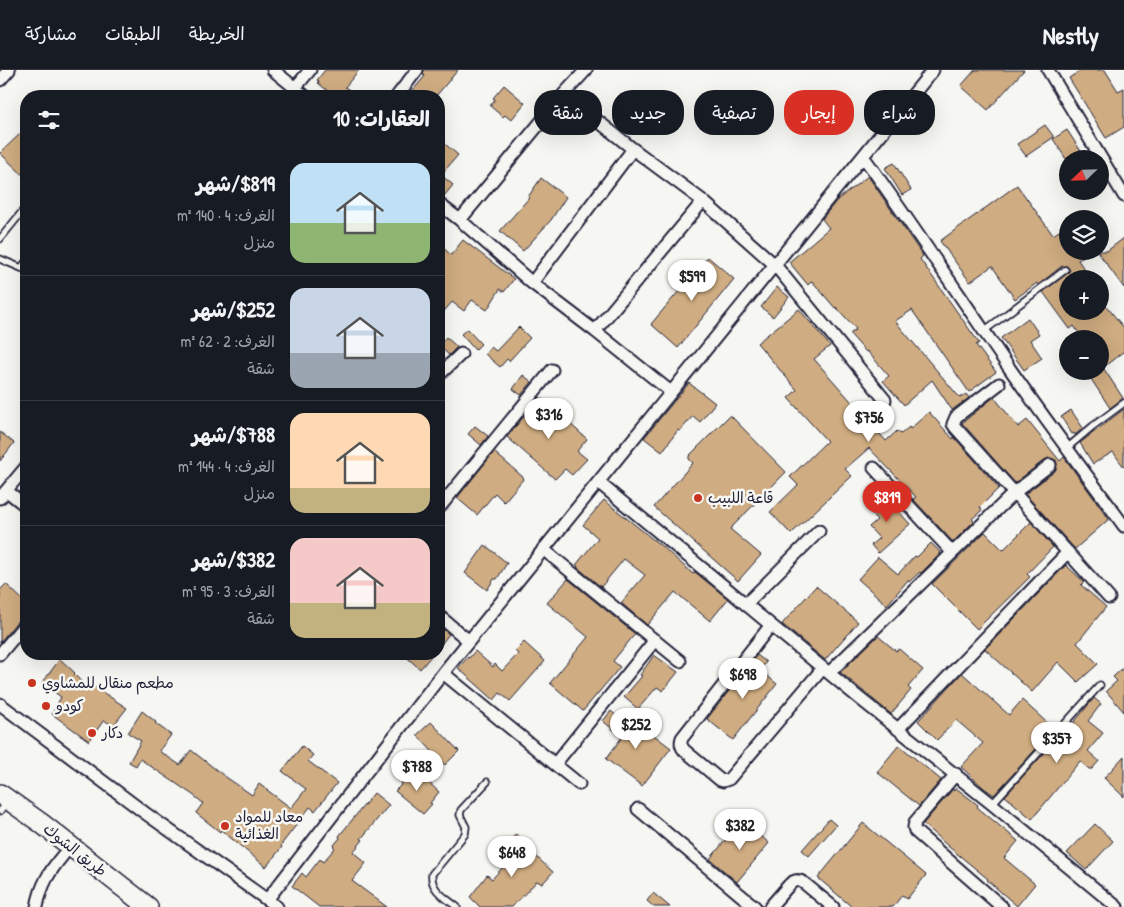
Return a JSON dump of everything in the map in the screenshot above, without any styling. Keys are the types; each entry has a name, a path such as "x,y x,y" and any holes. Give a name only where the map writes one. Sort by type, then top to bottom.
{"main road":[{"name":"طريق الشوك","path":"0,806 63,855 82,862 148,907"},
{"name":"طريق الشوك","path":"0,806 40,823 133,907"}],"street":[{"path":"0,80 8,70"},
{"path":"272,70 298,90"},
{"path":"295,88 310,70"},
{"path":"402,90 417,70"},
{"path":"568,90 586,70"},
{"path":"267,900 443,673 933,70"},
{"path":"1048,70 1124,196"},
{"path":"602,124 703,201 775,264 885,400"},
{"path":"460,220 534,130"},
{"path":"532,283 633,149"},
{"path":"863,156 1067,449 1124,526"},
{"path":"595,331 703,201"},
{"path":"445,209 532,283 671,392"},
{"path":"445,370 461,354"},
{"path":"445,501 552,370"},
{"path":"999,384 956,417 954,424 956,429 1109,598"},
{"path":"771,625 682,738 681,745 684,750 720,780 729,779 826,670 1014,493 1050,465"},
{"path":"874,468 952,552"},
{"path":"20,474 3,494 20,503"},
{"path":"598,482 1117,907"},
{"path":"746,604 819,531"},
{"path":"543,549 680,661"},
{"path":"898,729 1068,552"},
{"path":"445,621 469,641"},
{"path":"0,654 20,630"},
{"path":"555,764 655,640"},
{"path":"443,673 579,784"},
{"path":"0,704 277,907"},
{"path":"956,774 914,822 915,831 1002,907"},
{"path":"638,809 755,907"},
{"path":"37,907 47,876 63,855"},
{"path":"770,907 796,880 804,883 834,907"}],"lane":[{"path":"0,239 20,214"},
{"path":"0,259 20,267"},
{"path":"984,331 1059,275"},
{"path":"1067,449 1093,426 1124,403"},
{"path":"992,804 1100,685"},
{"path":"457,907 434,887 431,880 432,874 465,834 466,827 460,812 486,782"}],"building":[{"path":"325,70 359,70 345,87 349,90 327,90 317,80"},
{"path":"424,70 458,70 441,90 413,90 425,76 423,74"},
{"path":"975,70 1024,70 988,110 961,86"},
{"path":"1082,70 1105,70 1118,91 1124,88 1124,127 1106,138 1069,78"},
{"path":"504,85 525,103 511,120 505,115 503,117 490,106 495,99 493,98"},
{"path":"1045,125 1054,137 1026,156 1017,144"},
{"path":"1067,130 1080,150 1060,150 1053,139"},
{"path":"20,134 20,172 0,153"},
{"path":"445,144 458,155 445,170"},
{"path":"894,163 911,190 902,195 885,168"},
{"path":"868,176 923,256 920,259 979,343 976,345 996,372 969,392 912,310 895,321 960,398 966,394 969,398 952,410 932,380 904,405 883,381 889,376 850,334 856,329 812,281 808,285 789,262 829,228 822,219 837,200"},
{"path":"445,178 453,185 445,195"},
{"path":"541,178 566,197 551,220 523,251 500,231 529,198"},
{"path":"1017,185 1053,235 1059,231 1059,260 1078,260 1085,270 1070,270 1067,266 1062,266 1038,285 1037,283 1015,299 992,266 970,282 940,241"},
{"path":"1124,238 1124,288 1104,260 1109,260 1109,249"},
{"path":"463,240 514,279 504,292 500,289 487,310 472,300 464,311 452,302 445,310 445,250 451,255"},
{"path":"708,257 734,279 678,348 651,324"},
{"path":"1059,280 1059,314 1043,292"},
{"path":"777,287 789,297 773,317 761,307"},
{"path":"799,309 830,346 814,359 886,441 897,431 901,434 909,427 910,429 929,412 999,488 980,507 982,510 972,519 974,521 953,542 913,499 916,497 869,448 845,469 852,476 791,534 770,512 798,485 790,477 827,441 788,398 797,390 757,343"},
{"path":"1109,309 1124,328 1124,351 1109,363 1109,330 1077,330 1074,326 1070,329 1063,320 1109,320"},
{"path":"1028,318 1039,334 1030,340 1042,358 1024,370 1001,338"},
{"path":"519,327 530,338 509,361 507,359 500,367 485,354 491,347 496,351"},
{"path":"467,329 481,344 475,350 461,334"},
{"path":"446,337 457,347 449,355 445,351"},
{"path":"523,375 532,382 521,395 513,389"},
{"path":"1109,377 1123,398 1110,408 1092,380 1109,380"},
{"path":"689,383 715,403 700,422 693,416 680,431 678,430 662,452 644,438"},
{"path":"540,397 587,439 577,451 587,459 572,475 565,469 555,479 507,437"},
{"path":"994,397 1018,427 1027,420 1060,461 1064,457 1109,519 1075,549 1025,494 1055,471 1056,460 1046,459 1015,483 962,423"},
{"path":"1124,409 1124,467 1113,452 1093,464 1080,443"},
{"path":"1071,410 1083,428 1075,435 1074,433 1072,434 1061,417"},
{"path":"730,415 786,472 730,529 761,555 738,581 654,507 693,463 689,456"},
{"path":"475,426 488,436 481,445 468,434"},
{"path":"0,432 14,443 0,461"},
{"path":"494,452 524,478 504,502 495,493 477,515 457,498"},
{"path":"885,496 910,524 878,553 871,545 879,538 869,527 877,520 869,511"},
{"path":"604,500 693,574 695,572 728,599 710,621 675,592 647,625 621,603 645,575 624,559 601,587 577,567 576,565 598,538 583,525"},
{"path":"1031,522 1053,547 1027,574 1030,577 977,629 932,584 985,532 1003,550"},
{"path":"931,543 941,553 921,573 909,582 908,580 887,605 858,579 878,557 898,574"},
{"path":"485,545 507,563 487,590 465,573"},
{"path":"1066,565 1084,582 1081,585 1106,607 1077,643 1098,664 1078,682 1058,662 1032,692 985,649"},
{"path":"568,579 635,634 613,661 620,667 583,711 550,683 588,637 547,603"},
{"path":"6,584 20,597 20,618 0,642 0,590"},
{"path":"816,586 858,622 825,660 782,624"},
{"path":"445,631 449,634 445,639"},
{"path":"878,636 896,651 899,649 923,670 908,687 911,690 891,714 840,672"},
{"path":"524,642 545,661 510,701 500,693 494,700 458,668 475,651 493,667 495,664 502,671 518,654 515,651"},
{"path":"654,655 678,672 663,691 657,687 638,709 624,697 642,676 640,675"},
{"path":"757,655 766,662 760,670 777,684 733,740 707,719"},
{"path":"61,660 90,691 93,686 127,708 113,726 104,720 89,741 52,714 61,697 42,683"},
{"path":"410,660 428,660 420,669"},
{"path":"1124,667 1124,712 1106,691 1117,681 1113,677"},
{"path":"962,673 1009,715 1022,700 1054,729 994,795 961,767 983,743 956,720 937,740 918,721"},
{"path":"1094,698 1101,704 1088,721 1103,733 1088,751 1099,761 1092,769 1089,769 1080,761 1032,819 1005,796 1061,735 1062,737"},
{"path":"142,711 171,735 159,751 180,765 191,750 252,795 259,784 291,808 306,789 282,771 302,746 313,755 308,761 337,783 315,811 310,807 266,867 221,830 220,832 196,813 203,803 193,795 140,759 136,766 129,762 141,741 128,733"},
{"path":"611,711 629,727 634,720 671,748 642,786 606,759 622,737 603,721"},
{"path":"431,722 459,751 445,765 417,735"},
{"path":"899,745 941,780 919,806 877,772"},
{"path":"1124,756 1124,797 1104,778"},
{"path":"411,771 425,784 427,781 439,792 423,814 395,791 402,784 400,777 405,777"},
{"path":"956,788 1018,841 1004,858 1035,884 1017,906 923,824 953,789 954,791"},
{"path":"374,793 389,805 361,839 363,840 353,852 366,863 352,881 387,907 319,907 292,886 302,873 306,877 320,859 323,862 335,848 333,846 340,838 339,836"},
{"path":"829,819 836,825 809,856 802,850"},
{"path":"742,820 769,843 737,882 710,859"},
{"path":"863,823 926,875 907,899 902,895 893,907 852,907 818,878"},
{"path":"1095,824 1113,841 1086,870 1067,853"},
{"path":"516,834 532,848 530,851 553,872 542,884 537,881 512,907 480,907 470,897 487,875 492,879 517,852 507,844"},
{"path":"653,893 670,907 654,907 647,901"}],"place":[{"name":"قاعة اللبيب","path":"698,498"},
{"name":"مطعم منقال للمشاوي","path":"32,683"},
{"name":"كودو","path":"46,706"},
{"name":"دكار","path":"92,733"},
{"name":"معاد للمواد الغذائية","path":"225,826"}]}
